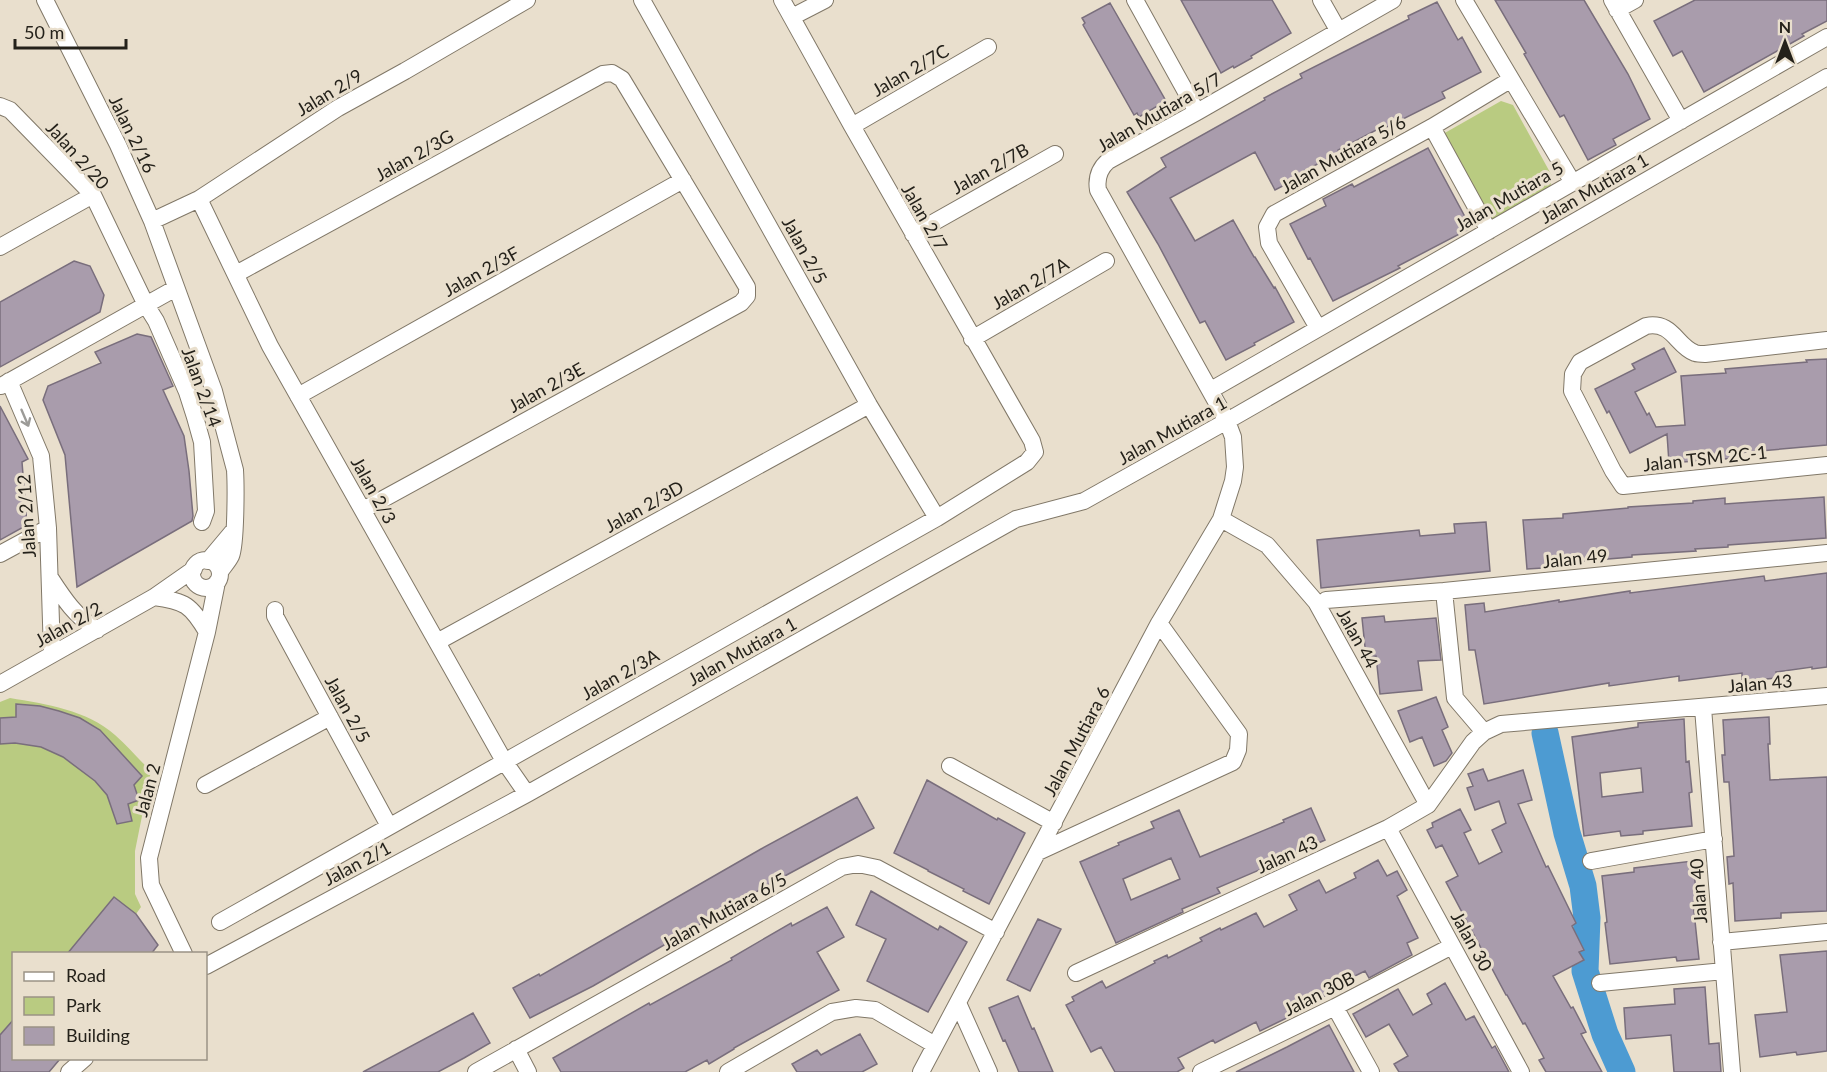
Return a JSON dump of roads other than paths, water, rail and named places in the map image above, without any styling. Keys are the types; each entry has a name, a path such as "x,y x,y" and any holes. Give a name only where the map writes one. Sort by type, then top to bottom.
{"street":[{"name":"Jalan 2/16","path":"45,0 118,145 152,221 214,391 235,470 234,530 231,556 205,575"},
{"name":"Jalan 2/9","path":"152,221 199,199 338,108 405,71 505,5 527,0"},
{"name":"Jalan 2/5","path":"642,0 869,405 937,518"},
{"name":"Jalan 2/7","path":"782,0 972,339 1032,441 1035,452"},
{"path":"792,17 825,0"},
{"path":"1135,0 1197,112"},
{"path":"1321,0 1338,30"},
{"name":"Jalan Mutiara 5/7","path":"1227,421 1097,186 1099,173 1105,164 1393,0"},
{"path":"1464,0 1573,183"},
{"path":"1635,0 1615,5 1681,121"},
{"name":"Jalan Mutiara 5","path":"1211,390 1827,37"},
{"name":"Jalan 2/7C","path":"852,126 988,47"},
{"name":"Jalan 2/3G","path":"236,274 603,74 612,73 622,79 683,180"},
{"name":"Jalan Mutiara 1","path":"526,794 1016,519 1084,501 1827,77"},
{"name":"Jalan Mutiara 5/6","path":"1318,328 1269,243 1267,227 1274,214 1432,127 1510,80"},
{"name":"Jalan 2/20","path":"0,106 10,110 93,195 146,305"},
{"path":"1432,127 1489,231"},
{"name":"Jalan 2/7B","path":"913,234 1055,154"},
{"name":"Jalan 2/3E","path":"363,510 741,303 747,296 747,286 683,180"},
{"name":"Jalan 2/3F","path":"298,396 683,180"},
{"path":"0,248 93,195"},
{"name":"Jalan 2/3","path":"199,199 270,346 504,761 526,794"},
{"name":"Jalan 2/7A","path":"972,339 1107,261"},
{"path":"5,383 176,288"},
{"name":"Jalan 2/14","path":"146,305 156,321 187,392 202,442 206,512 202,522"},
{"name":"Jalan TSM 2C-1","path":"1827,340 1705,354 1694,353 1663,327 1654,324 1646,326 1580,362 1573,374 1572,391 1623,486 1827,465"},
{"name":"Jalan 2/12","path":"5,383 41,456 48,528 52,654"},
{"name":"Jalan 2/3D","path":"437,642 869,405"},
{"name":"Jalan Mutiara 6","path":"921,1072 1159,623 1221,519 1235,467 1233,437 1227,421"},
{"name":"Jalan 2/3A","path":"220,922 937,518 1027,462 1035,452"},
{"name":"Jalan 44","path":"1221,519 1267,545 1316,602 1428,806"},
{"path":"0,554 48,528"},
{"name":"Jalan 49","path":"1326,600 1444,591 1827,553"},
{"name":"Jalan 2/2","path":"0,684 154,597 205,575"},
{"name":"Jalan 2","path":"183,952 151,885 149,858 207,632 205,575"},
{"path":"50,578 70,608 86,624 97,630"},
{"path":"1444,591 1455,699 1484,732"},
{"path":"154,597 177,600 189,607 207,632"},
{"name":"Jalan 2/5","path":"275,610 275,616 389,826"},
{"path":"1038,852 1233,762 1238,750 1239,734 1159,623"},
{"name":"Jalan 43","path":"1076,974 1388,828 1428,806 1473,742 1484,732 1501,724 1827,696"},
{"name":"Jalan 40","path":"1703,708 1732,1072"},
{"path":"205,785 330,717"},
{"path":"950,766 1054,823"},
{"name":"Jalan 2/1","path":"207,965 526,794"},
{"name":"Jalan 30","path":"1388,828 1521,1072"},
{"path":"1591,861 1714,839"},
{"name":"Jalan Mutiara 6/5","path":"476,1072 842,867 858,864 877,868 996,932"},
{"path":"1721,942 1827,932"},
{"name":"Jalan 30B","path":"1201,1072 1335,1007 1452,946"},
{"path":"1600,983 1724,971"},
{"path":"958,1003 989,1072"},
{"path":"1335,1007 1371,1072"},
{"path":"728,1072 832,1012 856,1008 875,1010 935,1045"},
{"path":"516,1049 528,1072"},
{"path":"69,1072 85,1060"}],"waterway":[{"path":"1545,733 1567,833 1583,886 1587,918 1585,971 1605,1034 1622,1072"}]}
